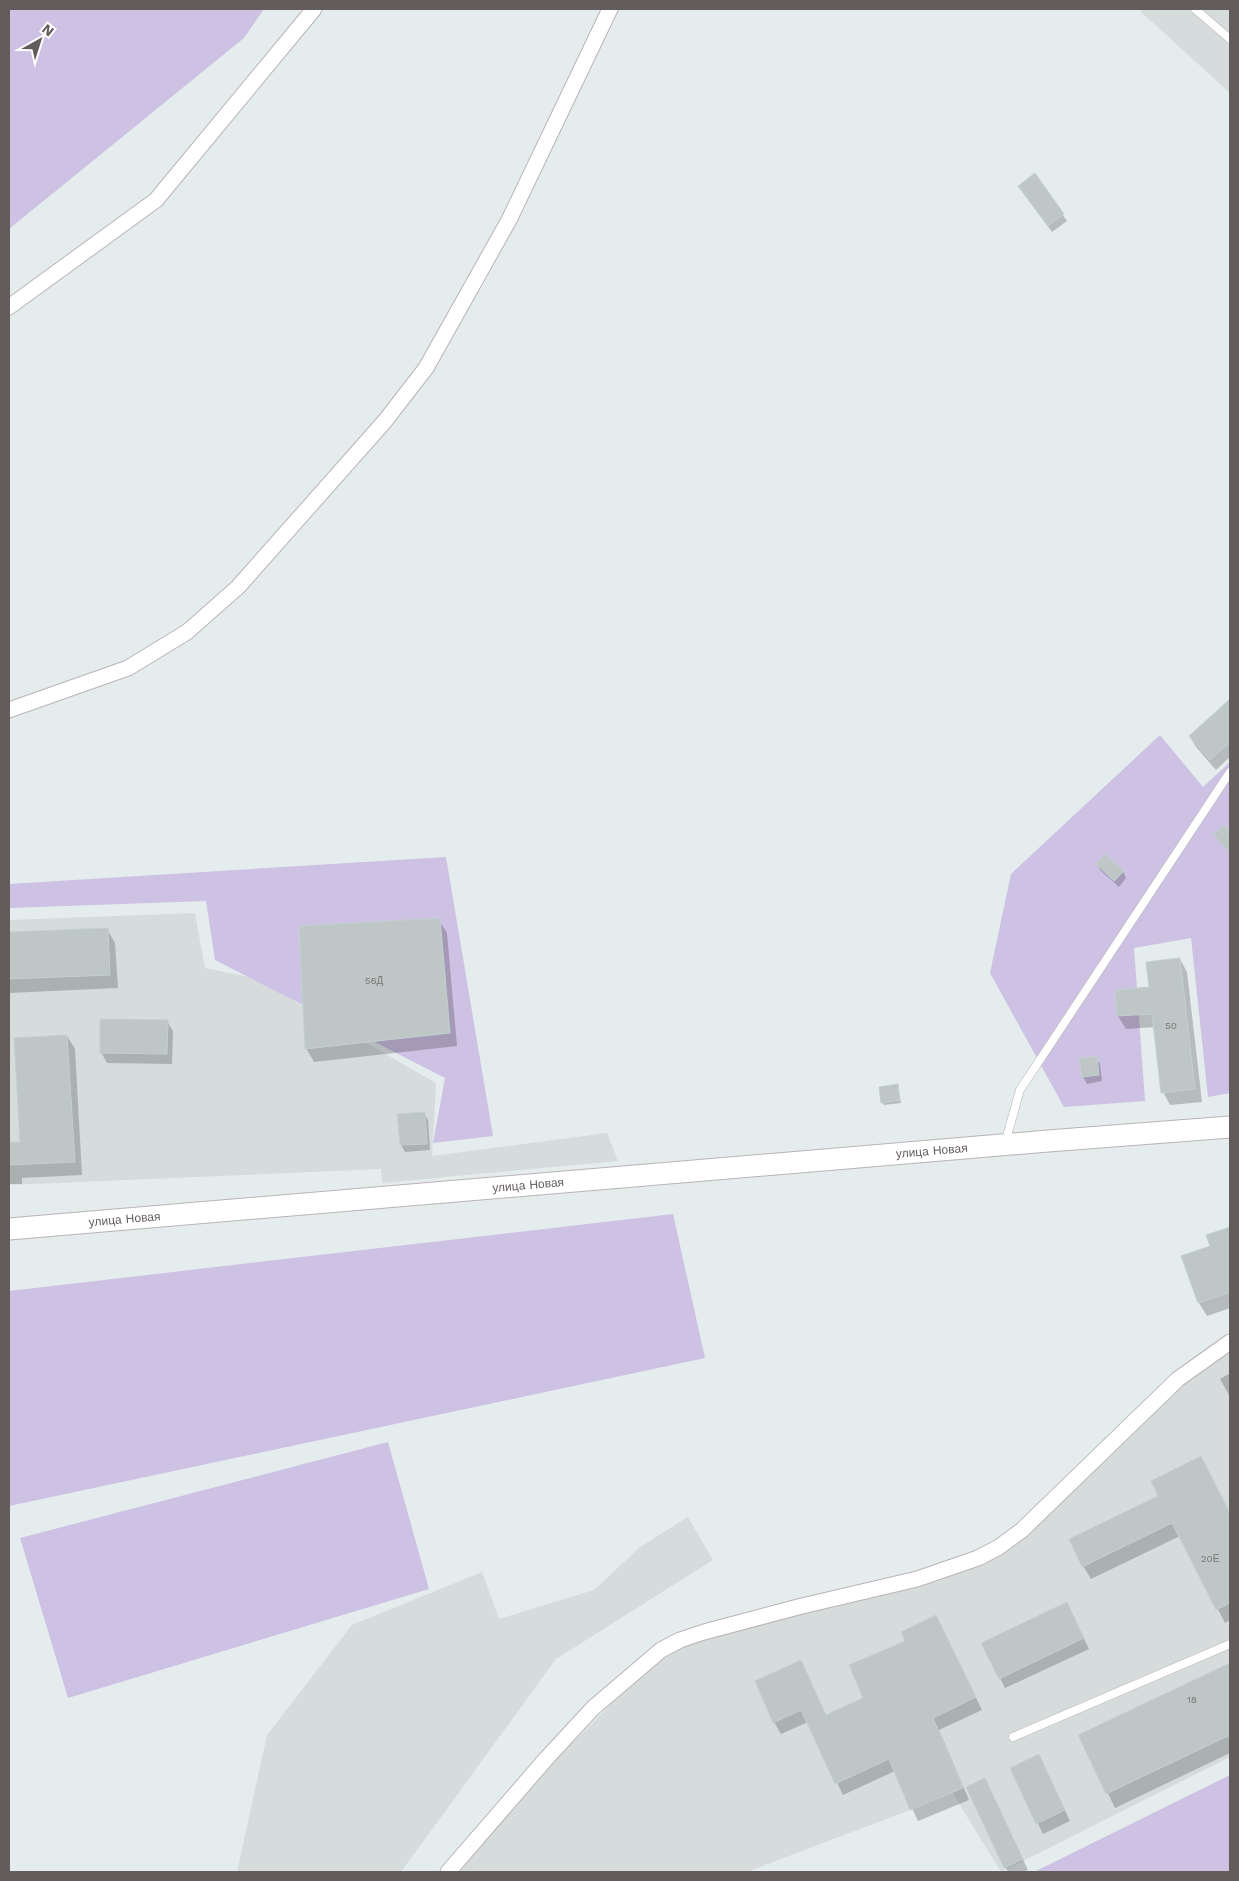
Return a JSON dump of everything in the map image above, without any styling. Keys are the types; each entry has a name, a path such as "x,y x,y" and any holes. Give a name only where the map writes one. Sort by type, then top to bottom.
{"street":[{"path":"9,308 156,200 314,9"},
{"path":"9,710 128,668 187,632 238,587 385,421 426,368 509,220 610,9"},
{"name":"улица Новая","path":"9,1229 1004,1144 1230,1127"},
{"path":"448,1872 545,1760 593,1708 661,1650 680,1640 704,1632 802,1606 917,1579 978,1558 999,1547 1022,1530 1178,1379 1230,1342"}],"lane":[{"path":"1195,9 1230,39"},
{"path":"1004,1144 1020,1090 1230,772"},
{"path":"1013,1737 1230,1644"}],"shaded area":[{"path":"9,9 264,9 244,38 9,229"},
{"path":"1140,9 1230,9 1230,93 1140,11"},
{"path":"1160,735 1203,787 1230,762 1230,1093 1208,1097 1191,938 1134,948 1145,1101 1064,1107 990,973 1011,874"},
{"path":"446,857 493,1136 433,1143 445,1078 215,960 206,901 9,908 9,884"},
{"path":"195,913 205,968 254,978 436,1083 432,1156 607,1133 618,1161 382,1183 381,1169 9,1185 9,920"},
{"path":"673,1214 705,1358 9,1506 9,1291"},
{"path":"1230,1352 1230,1757 1001,1872 952,1792 747,1872 451,1872 490,1826 671,1644 899,1581 1023,1534 1162,1392"},
{"path":"388,1442 429,1589 68,1698 20,1538"},
{"path":"688,1517 713,1560 556,1659 401,1872 237,1872 267,1735 352,1625 482,1572 499,1619 594,1590 640,1547"},
{"path":"1230,1775 1230,1872 1034,1872"}],"building":[{"path":"1035,173 1064,214 1048,226 1018,186"},
{"path":"1230,699 1230,742 1210,760 1189,736"},
{"path":"1224,825 1230,832 1230,853 1213,834"},
{"path":"1105,854 1124,871 1114,881 1096,864"},
{"path":"440,918 450,1033 305,1049 299,926"},
{"path":"108,928 110,975 9,979 9,932"},
{"path":"1180,958 1195,1089 1161,1093 1152,1014 1117,1016 1115,990 1149,987 1146,962"},
{"path":"100,1019 168,1020 167,1054 100,1053"},
{"path":"67,1035 75,1162 9,1165 9,1142 20,1142 14,1038"},
{"path":"1097,1056 1099,1075 1082,1077 1079,1059"},
{"path":"898,1084 900,1100 881,1103 879,1087"},
{"path":"425,1112 427,1144 400,1145 397,1114"},
{"path":"1230,1227 1230,1292 1198,1303 1181,1256 1210,1246 1206,1235"},
{"path":"1201,1456 1230,1513 1230,1603 1216,1610 1172,1523 1082,1567 1069,1539 1158,1496 1151,1481"},
{"path":"1067,1602 1084,1638 999,1679 981,1643"},
{"path":"936,1615 976,1697 933,1718 963,1788 910,1810 889,1759 835,1784 801,1710 773,1723 755,1681 801,1660 826,1715 863,1698 849,1665 905,1641 901,1632"},
{"path":"1230,1663 1230,1735 1106,1794 1078,1735"},
{"path":"1039,1754 1065,1810 1036,1824 1010,1768"},
{"path":"985,1778 1023,1859 1004,1868 966,1787"}]}
